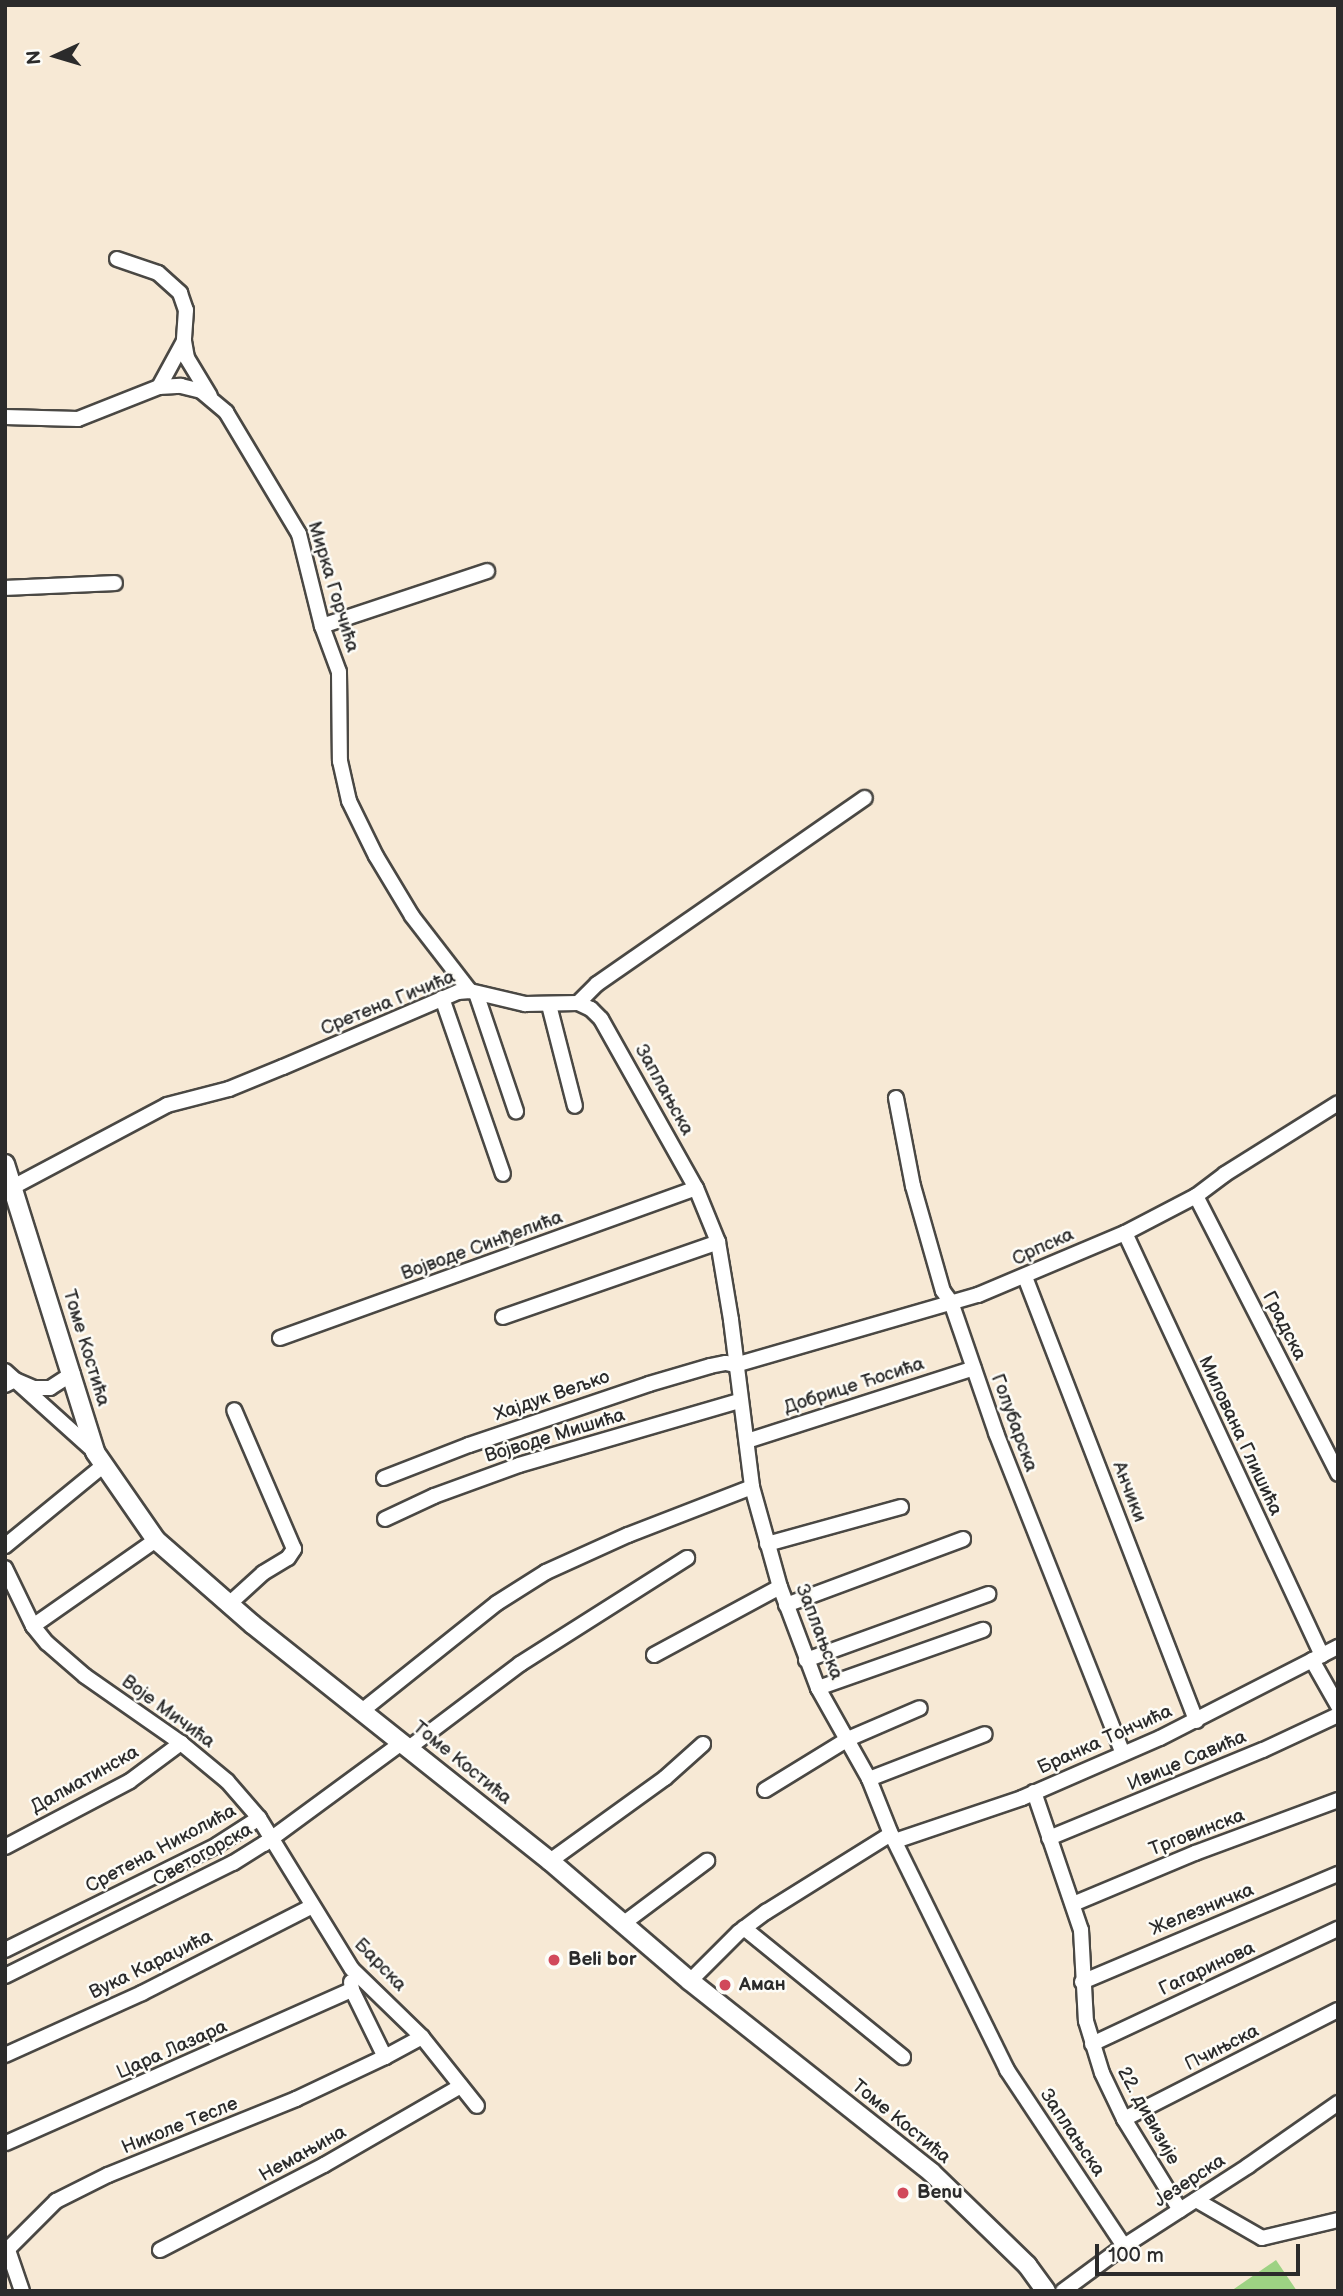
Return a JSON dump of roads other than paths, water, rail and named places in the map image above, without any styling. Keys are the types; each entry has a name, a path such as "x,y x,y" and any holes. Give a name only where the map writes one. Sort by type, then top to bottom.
{"street":[{"path":"117,259 158,273 180,293 186,310 184,341 159,387"},
{"name":"Мирка Горчића","path":"184,341 187,358 211,398 226,412 299,534 322,626 339,672 340,761 349,801 376,856 412,916 473,992 516,1111"},
{"path":"5,417 78,419 159,387 191,387 211,398"},
{"path":"322,626 487,572"},
{"path":"5,588 115,583"},
{"path":"578,1003 597,984 865,798"},
{"name":"Сретена Гичића","path":"13,1187 167,1105 229,1088 283,1067 442,998 473,992 525,1004 578,1003"},
{"path":"442,998 503,1174"},
{"name":"Заплањска","path":"578,1003 591,1009 601,1019 696,1188 718,1242 752,1488 780,1587 818,1688 869,1779 893,1838 1007,2070 1124,2246"},
{"path":"548,1005 575,1105"},
{"name":"Голубарска","path":"896,1098 913,1186 943,1291 951,1301 1009,1466 1123,1754"},
{"name":"Српска","path":"735,1365 978,1295 1025,1277 1125,1233 1196,1196 1225,1174 1338,1103"},
{"name":"Томе Костића","path":"5,1164 100,1459 156,1540 229,1605 550,1860 690,1981 931,2172 1027,2265 1046,2291"},
{"name":"Војводе Синђелића","path":"280,1338 696,1188"},
{"name":"Градска","path":"1196,1196 1338,1474"},
{"name":"Милована Глишића","path":"1125,1233 1338,1706"},
{"path":"503,1317 718,1242"},
{"name":"Анчики","path":"1025,1277 1196,1721"},
{"name":"Хајдук Вељко","path":"384,1478 481,1440 649,1384 710,1366 726,1363 735,1365"},
{"name":"Добрице Ћосића","path":"747,1441 974,1368"},
{"path":"9,1379 34,1388 50,1388 73,1373"},
{"path":"5,1546 100,1459 9,1379"},
{"name":"Војводе Мишића","path":"385,1519 434,1496 519,1465 740,1401"},
{"path":"229,1605 263,1573 288,1558 294,1549 234,1410"},
{"path":"363,1710 498,1603 546,1572 628,1535 752,1488"},
{"path":"767,1544 901,1507"},
{"path":"786,1605 962,1539"},
{"path":"33,1626 156,1540"},
{"name":"Светогорска","path":"5,1976 188,1886 272,1838 520,1664 687,1558"},
{"name":"Воје Мичића","path":"5,1568 33,1626 47,1643 85,1676 181,1743 227,1781 259,1818 272,1838"},
{"path":"654,1655 780,1587"},
{"path":"806,1660 988,1594"},
{"path":"818,1688 983,1630"},
{"name":"Бранка Тончића","path":"690,1981 744,1928 893,1838 1034,1792 1123,1754 1196,1721 1338,1647"},
{"path":"765,1790 848,1739 920,1708"},
{"name":"Ивице Савића","path":"1049,1838 1251,1755 1338,1715"},
{"path":"869,1779 985,1734"},
{"name":"Далматинска","path":"5,1847 130,1780 181,1743"},
{"path":"550,1860 665,1778 703,1744"},
{"name":"22. дивизије","path":"1034,1792 1081,1930 1082,1982 1092,2044 1102,2073 1124,2119 1180,2210"},
{"name":"Трговинска","path":"1073,1904 1195,1853 1338,1800"},
{"name":"Сретена Николића","path":"5,1950 217,1845 259,1818"},
{"name":"Барска","path":"272,1838 311,1907 352,1969 422,2037 477,2106"},
{"path":"624,1923 706,1861"},
{"name":"Железничка","path":"1082,1982 1338,1874"},
{"name":"Вука Караџића","path":"5,2055 142,1993 311,1907"},
{"path":"744,1928 903,2057"},
{"name":"Гагаринова","path":"1092,2044 1338,1929"},
{"path":"352,1969 352,1990 384,2057"},
{"name":"Цара Лазара","path":"6,2143 352,1990"},
{"name":"Пчињска","path":"1124,2119 1338,2010"},
{"name":"Николе Тесле","path":"6,2251 57,2201 108,2175 296,2099 422,2037"},
{"name":"Немањина","path":"160,2250 324,2165 461,2086"},
{"name":"Језерска","path":"1063,2291 1124,2246 1338,2103"},
{"path":"1196,2200 1262,2238 1338,2220"},
{"path":"6,2251 22,2291"}],"place":[{"name":"Beli bor","path":"554,1960"},
{"name":"Аман","path":"725,1985"},
{"name":"Benu","path":"903,2193"}]}
